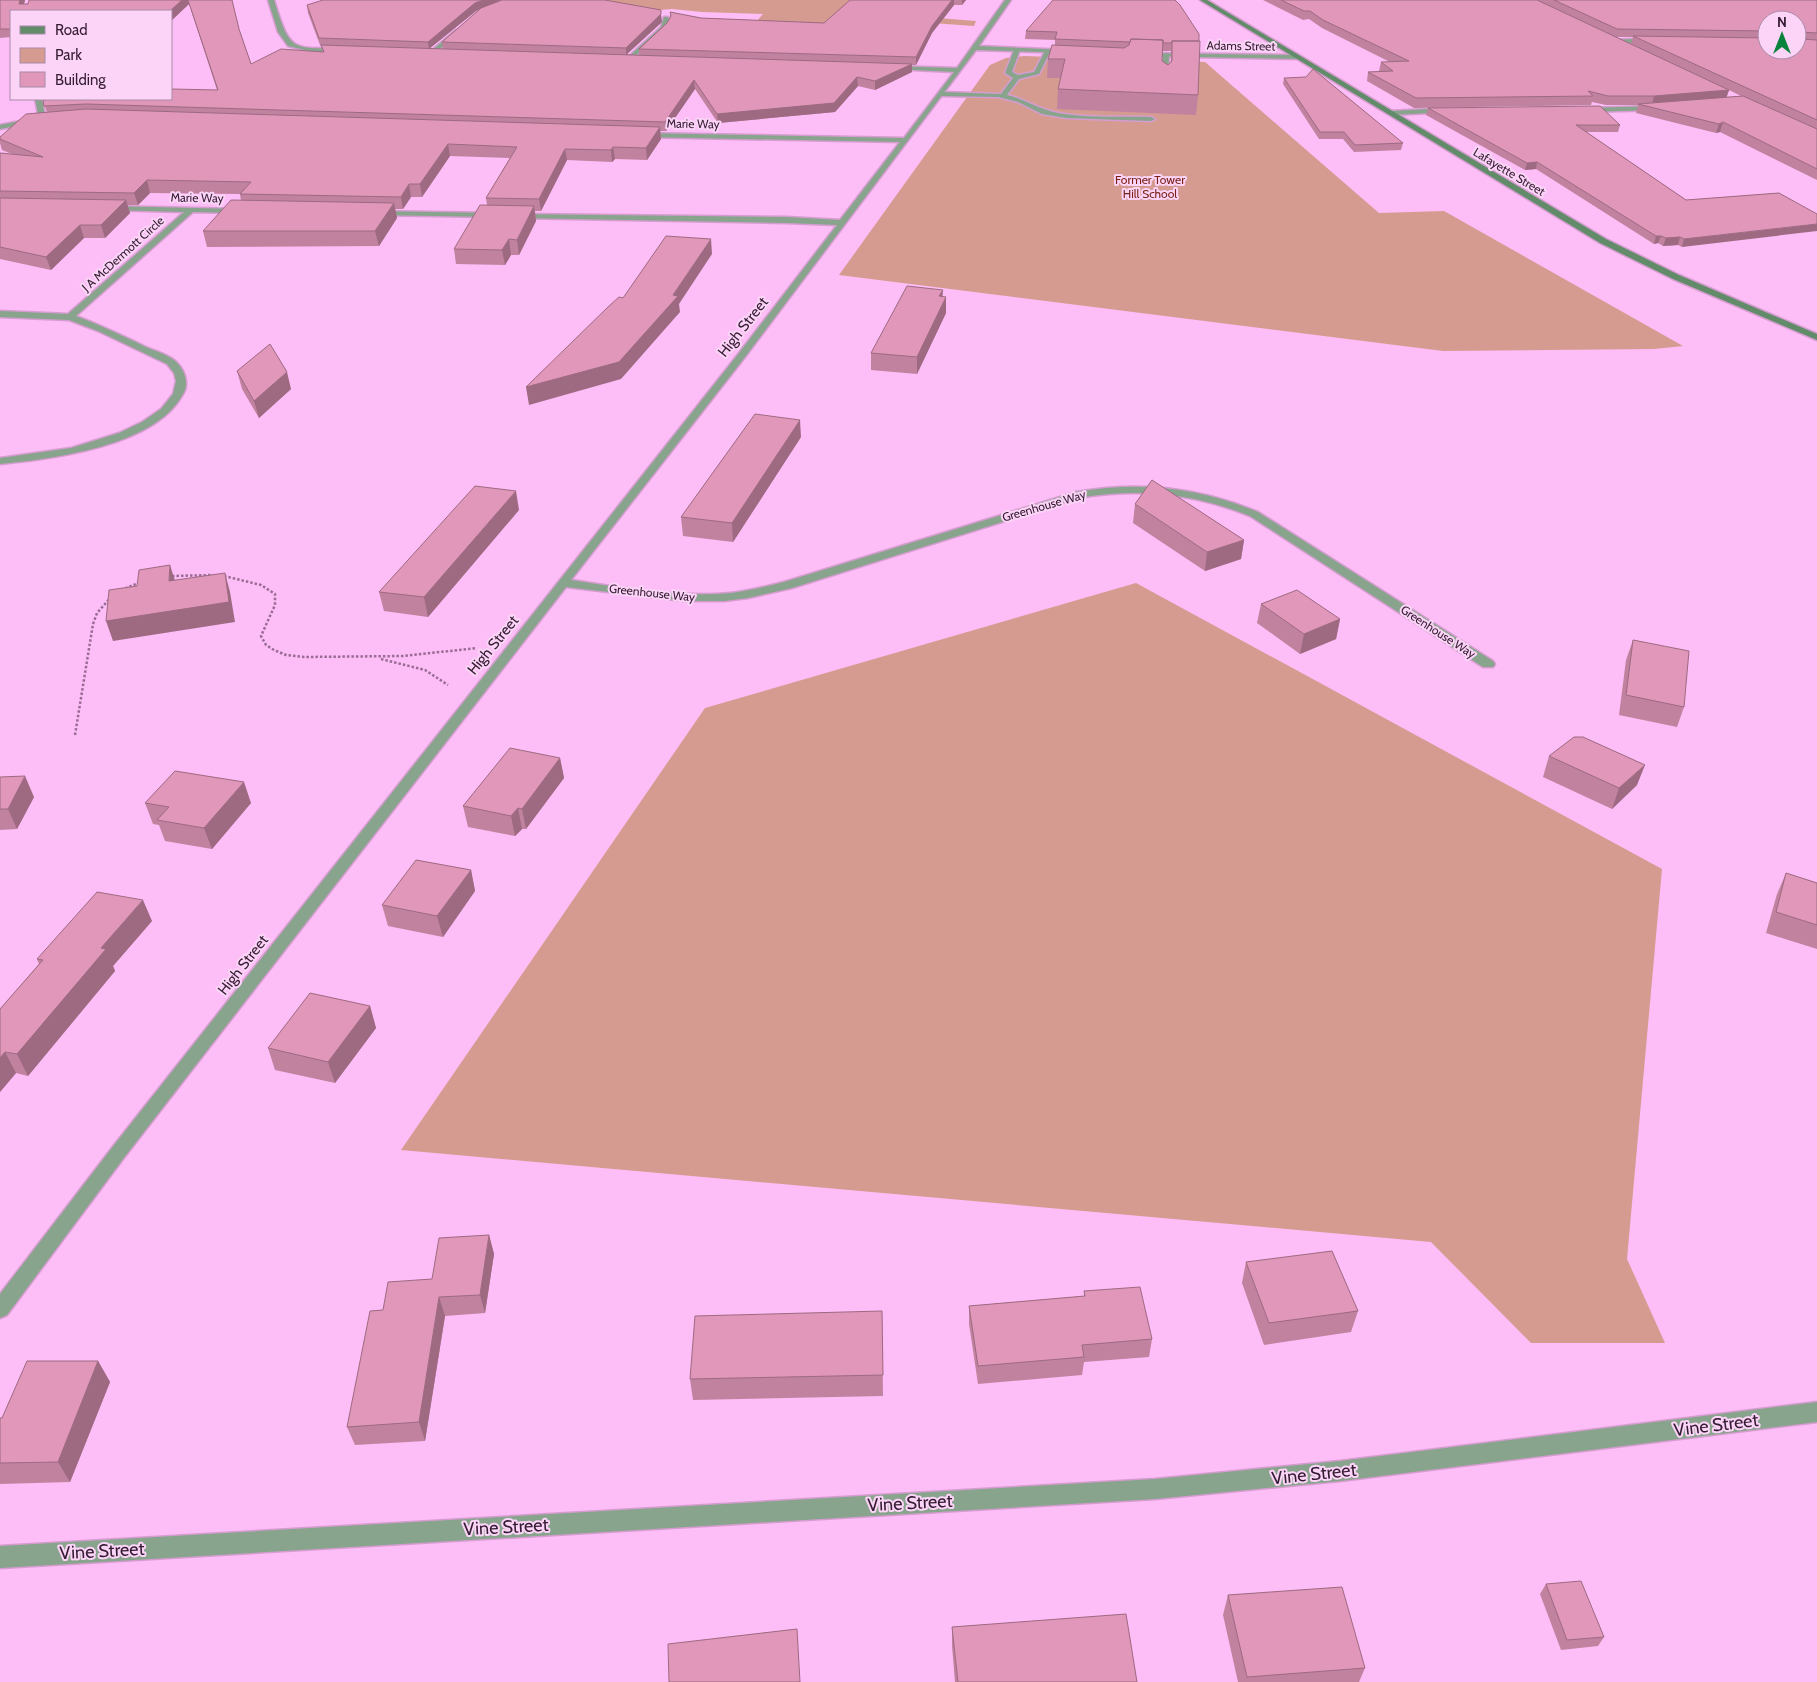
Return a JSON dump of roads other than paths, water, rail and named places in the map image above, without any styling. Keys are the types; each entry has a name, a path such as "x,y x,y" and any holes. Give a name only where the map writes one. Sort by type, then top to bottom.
{"main road":[{"name":"Lafayette Street","path":"1203,0 1561,217 1616,248 1689,283 1817,337"}],"street":[{"path":"271,0 284,38 288,43 310,49 349,51"},
{"name":"High Street","path":"0,1309 117,1154 844,224 942,94 1008,0"},
{"path":"629,59 664,28 667,22 666,18"},
{"path":"432,53 466,24"},
{"path":"1604,38 1629,50"},
{"path":"1612,42 1664,40"},
{"path":"974,48 1078,53"},
{"path":"1017,50 1008,73 1017,77 1037,73 1047,52"},
{"path":"423,53 442,53"},
{"name":"Adams Street","path":"1137,54 1270,58 1298,57"},
{"path":"1165,80 1166,55"},
{"path":"619,59 639,59"},
{"path":"1043,60 1053,60"},
{"path":"888,67 959,70"},
{"path":"1003,96 1017,77"},
{"path":"942,94 1003,96 1020,100 1045,112 1066,116 1151,119"},
{"path":"0,127 46,119 38,100"},
{"path":"1581,110 1666,108"},
{"path":"1391,113 1457,110"},
{"name":"Marie Way","path":"629,134 906,140"},
{"name":"Marie Way","path":"96,208 251,211"},
{"name":"J A McDermott Circle","path":"70,317 191,210"},
{"path":"370,213 499,215"},
{"path":"509,216 787,220 844,224"},
{"path":"0,314 70,317 170,362 177,368 181,376 180,391 168,408 146,424 113,439 49,456 0,461"},
{"name":"Greenhouse Way","path":"563,583 679,597 725,597 748,594 788,584 1076,495 1125,489 1164,490 1202,495 1229,503 1254,514 1488,664"},
{"name":"Vine Street","path":"0,1557 1155,1489 1340,1471 1817,1412"}],"park label":[{"name":"Former Tower Hill School","path":"1150,187"}]}
